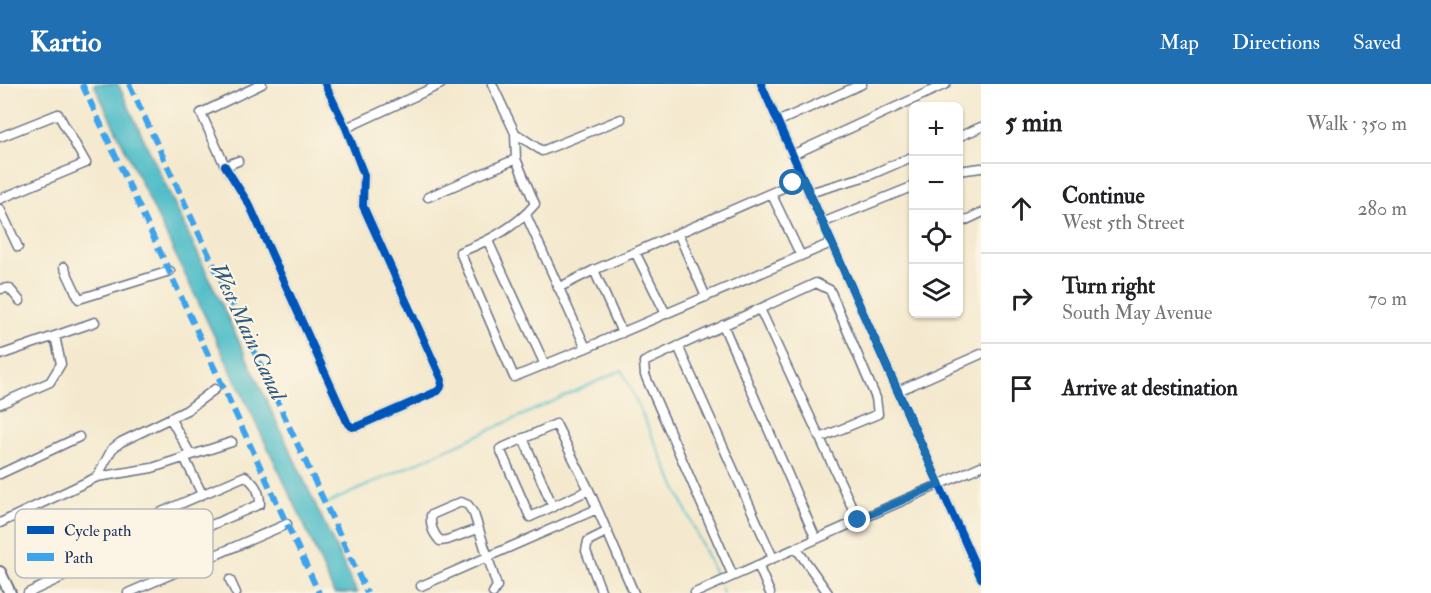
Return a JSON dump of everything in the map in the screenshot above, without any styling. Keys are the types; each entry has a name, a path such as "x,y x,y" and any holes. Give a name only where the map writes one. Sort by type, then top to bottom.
{"main road":[{"path":"0,572 10,593"}],"street":[{"path":"262,84 201,113 225,166 250,206 348,424 352,427 438,391 442,380 363,206 364,175 346,128 325,84"},
{"path":"346,128 441,84"},
{"path":"492,84 515,133 516,159 535,204 526,215 488,241 460,252 514,377 831,243"},
{"path":"777,122 862,84"},
{"path":"792,155 946,84"},
{"path":"764,85 777,122 981,578"},
{"path":"0,137 58,114 86,163 0,199"},
{"path":"515,133 542,151 621,119"},
{"path":"963,134 981,127"},
{"path":"809,193 870,175 909,158"},
{"path":"428,197 516,159"},
{"path":"225,166 238,161"},
{"path":"963,170 981,168"},
{"path":"558,288 594,270 803,179"},
{"path":"822,222 909,188"},
{"path":"771,193 801,256"},
{"path":"0,208 18,247"},
{"path":"963,220 981,213"},
{"path":"526,215 586,348"},
{"path":"678,233 706,297"},
{"path":"488,241 545,365"},
{"path":"635,252 666,314"},
{"path":"64,267 80,299 170,271"},
{"path":"594,270 622,333"},
{"path":"734,576 645,375 644,362 816,283 830,290 876,398 878,414 820,438"},
{"path":"0,289 9,288 20,301"},
{"path":"760,309 858,520"},
{"path":"0,355 95,322"},
{"path":"723,325 816,539"},
{"path":"0,404 50,382 61,364 55,336"},
{"path":"678,346 773,558"},
{"path":"898,391 981,354"},
{"path":"97,477 112,449 121,442 187,410 214,389"},
{"path":"170,418 202,494"},
{"path":"589,490 530,518 500,449 556,424 589,490 608,531 634,593"},
{"path":"0,474 79,437"},
{"path":"523,438 553,507"},
{"path":"30,509 97,477 152,468 232,442"},
{"path":"695,593 981,466"},
{"path":"168,509 244,476 254,483 260,496 260,504 213,524"},
{"path":"478,529 440,541 430,522 431,514 461,501 468,505 474,514 497,586 493,593"},
{"path":"421,586 597,509"},
{"path":"0,523 15,516"},
{"path":"213,556 287,524"},
{"path":"602,593 586,551 588,542 608,531"},
{"path":"796,548 828,593"},
{"path":"758,565 770,593"},
{"path":"28,593 60,578"},
{"path":"128,593 163,578"},
{"path":"230,580 236,593"}],"water":[{"path":"94,84 118,84 357,593 334,593 298,511"}],"waterway":[{"path":"326,504 622,370 717,578"},
{"path":"721,588 723,593"}],"marked path":[{"path":"82,84 319,593"},
{"path":"129,84 367,593"}],"cycle path":[{"path":"225,166 250,206 348,424 352,427 358,426 438,391 442,380 363,206 364,175 346,128 325,84"},
{"path":"761,84 981,578"}],"route":[{"path":"793,183 803,179 939,484 858,520"}],"water label":[{"name":"West Main Canal","path":"249,331"}]}
